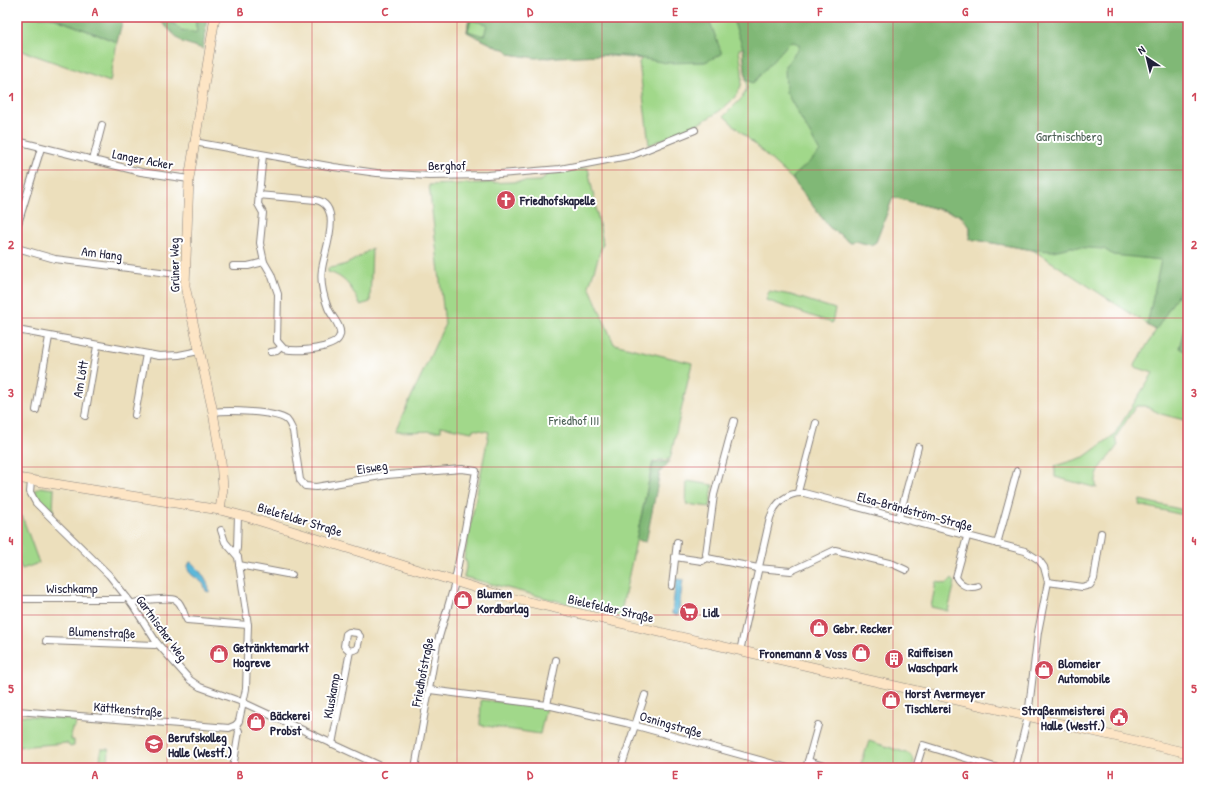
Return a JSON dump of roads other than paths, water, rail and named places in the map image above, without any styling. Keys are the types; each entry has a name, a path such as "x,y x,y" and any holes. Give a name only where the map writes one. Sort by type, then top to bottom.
{"street":[{"name":"Grüner Weg","path":"215,17 189,179 185,286 213,412 223,488 220,510"},
{"name":"Langer Acker","path":"93,160 102,125"},
{"name":"Berghof","path":"194,142 263,155 377,173 429,176 487,175 560,169 633,155 695,130"},
{"name":"Langer Acker","path":"17,141 141,172 189,179"},
{"path":"17,227 41,148"},
{"path":"263,155 258,195 258,204 263,213 260,243 264,262 272,274 278,294 276,336 281,348"},
{"path":"258,195 320,201 327,207 330,220 330,237 322,266 322,282 329,309 340,331 338,339 330,344 310,350 288,350 281,348 277,351 271,352"},
{"name":"Am Hang","path":"17,248 55,259 185,275"},
{"path":"233,266 248,266 264,262"},
{"name":"Am Lött","path":"17,330 146,354 180,355 199,351"},
{"path":"36,410 49,337"},
{"name":"Am Lött","path":"85,416 97,346"},
{"path":"136,415 146,354"},
{"name":"Eisweg","path":"213,412 223,411 272,415 286,420 293,431 300,480 308,487 316,487 387,475 462,469 476,471 455,582"},
{"path":"707,558 706,554 714,495 734,421"},
{"path":"740,651 772,511 781,500 798,492 816,423"},
{"path":"899,518 918,447"},
{"path":"998,544 1016,471"},
{"name":"Bielefelder Straße","path":"17,478 238,514 295,530 455,582 565,611 1188,753"},
{"name":"Gartnischer Weg","path":"31,481 30,492 36,503 109,575 132,604 157,643 184,674 200,688 242,702 385,768"},
{"name":"Elsa-Brändström-Straße","path":"798,492 998,544 1033,555 1044,567 1048,582"},
{"path":"233,768 239,731 236,725 239,721 246,689 248,625 236,553 236,529 238,514"},
{"path":"221,530 225,542 236,553"},
{"path":"1015,768 1028,716 1038,632 1048,582 1082,587 1090,585 1094,579 1101,533"},
{"path":"967,537 956,577 962,585 973,588 978,586"},
{"path":"672,586 677,542"},
{"path":"707,558 758,568 791,571 835,550 894,564 906,570"},
{"path":"675,557 702,561 707,558"},
{"path":"239,565 292,575"},
{"name":"Friedhofstraße","path":"414,768 430,690 437,644 455,582"},
{"name":"Wischkamp","path":"17,599 123,599 126,597"},
{"path":"132,604 139,601 174,599 178,602 187,620 248,625"},
{"name":"Blumenstraße","path":"46,642 155,645 157,643"},
{"name":"Kluskamp","path":"332,744 350,651"},
{"path":"547,705 556,660"},
{"name":"Osningstraße","path":"430,690 547,705 636,726 788,768"},
{"path":"621,768 645,695"},
{"name":"Kättkenstraße","path":"17,711 229,728 236,725"},
{"path":"806,768 818,725"},
{"path":"916,768 922,745 998,768"},
{"path":"808,761 830,768"}],"water":[{"path":"190,562 202,575 208,585 209,592 206,591 202,582 188,570"},
{"path":"676,579 683,580 678,615 672,614"}],"place":[{"name":"Friedhofskapelle","path":"506,200"},
{"name":"Blumen Kordbarlag","path":"463,600"},
{"name":"Lidl","path":"689,612"},
{"name":"Gebr. Recker","path":"819,628"},
{"name":"Fronemann & Voss","path":"861,653"},
{"name":"Getränktemarkt Hogreve","path":"219,654"},
{"name":"Raiffeisen Waschpark","path":"894,659"},
{"name":"Blomeier Automobile","path":"1044,670"},
{"name":"Horst Avermeyer Tischlerei","path":"891,700"},
{"name":"Straßenmeisterei Halle (Westf.)","path":"1119,717"},
{"name":"Bäckerei Probst","path":"256,722"},
{"name":"Berufskolleg Halle (Westf.)","path":"154,744"}],"park label":[{"name":"Gartnischberg","path":"1069,136"},
{"name":"Friedhof III","path":"574,420"}]}
